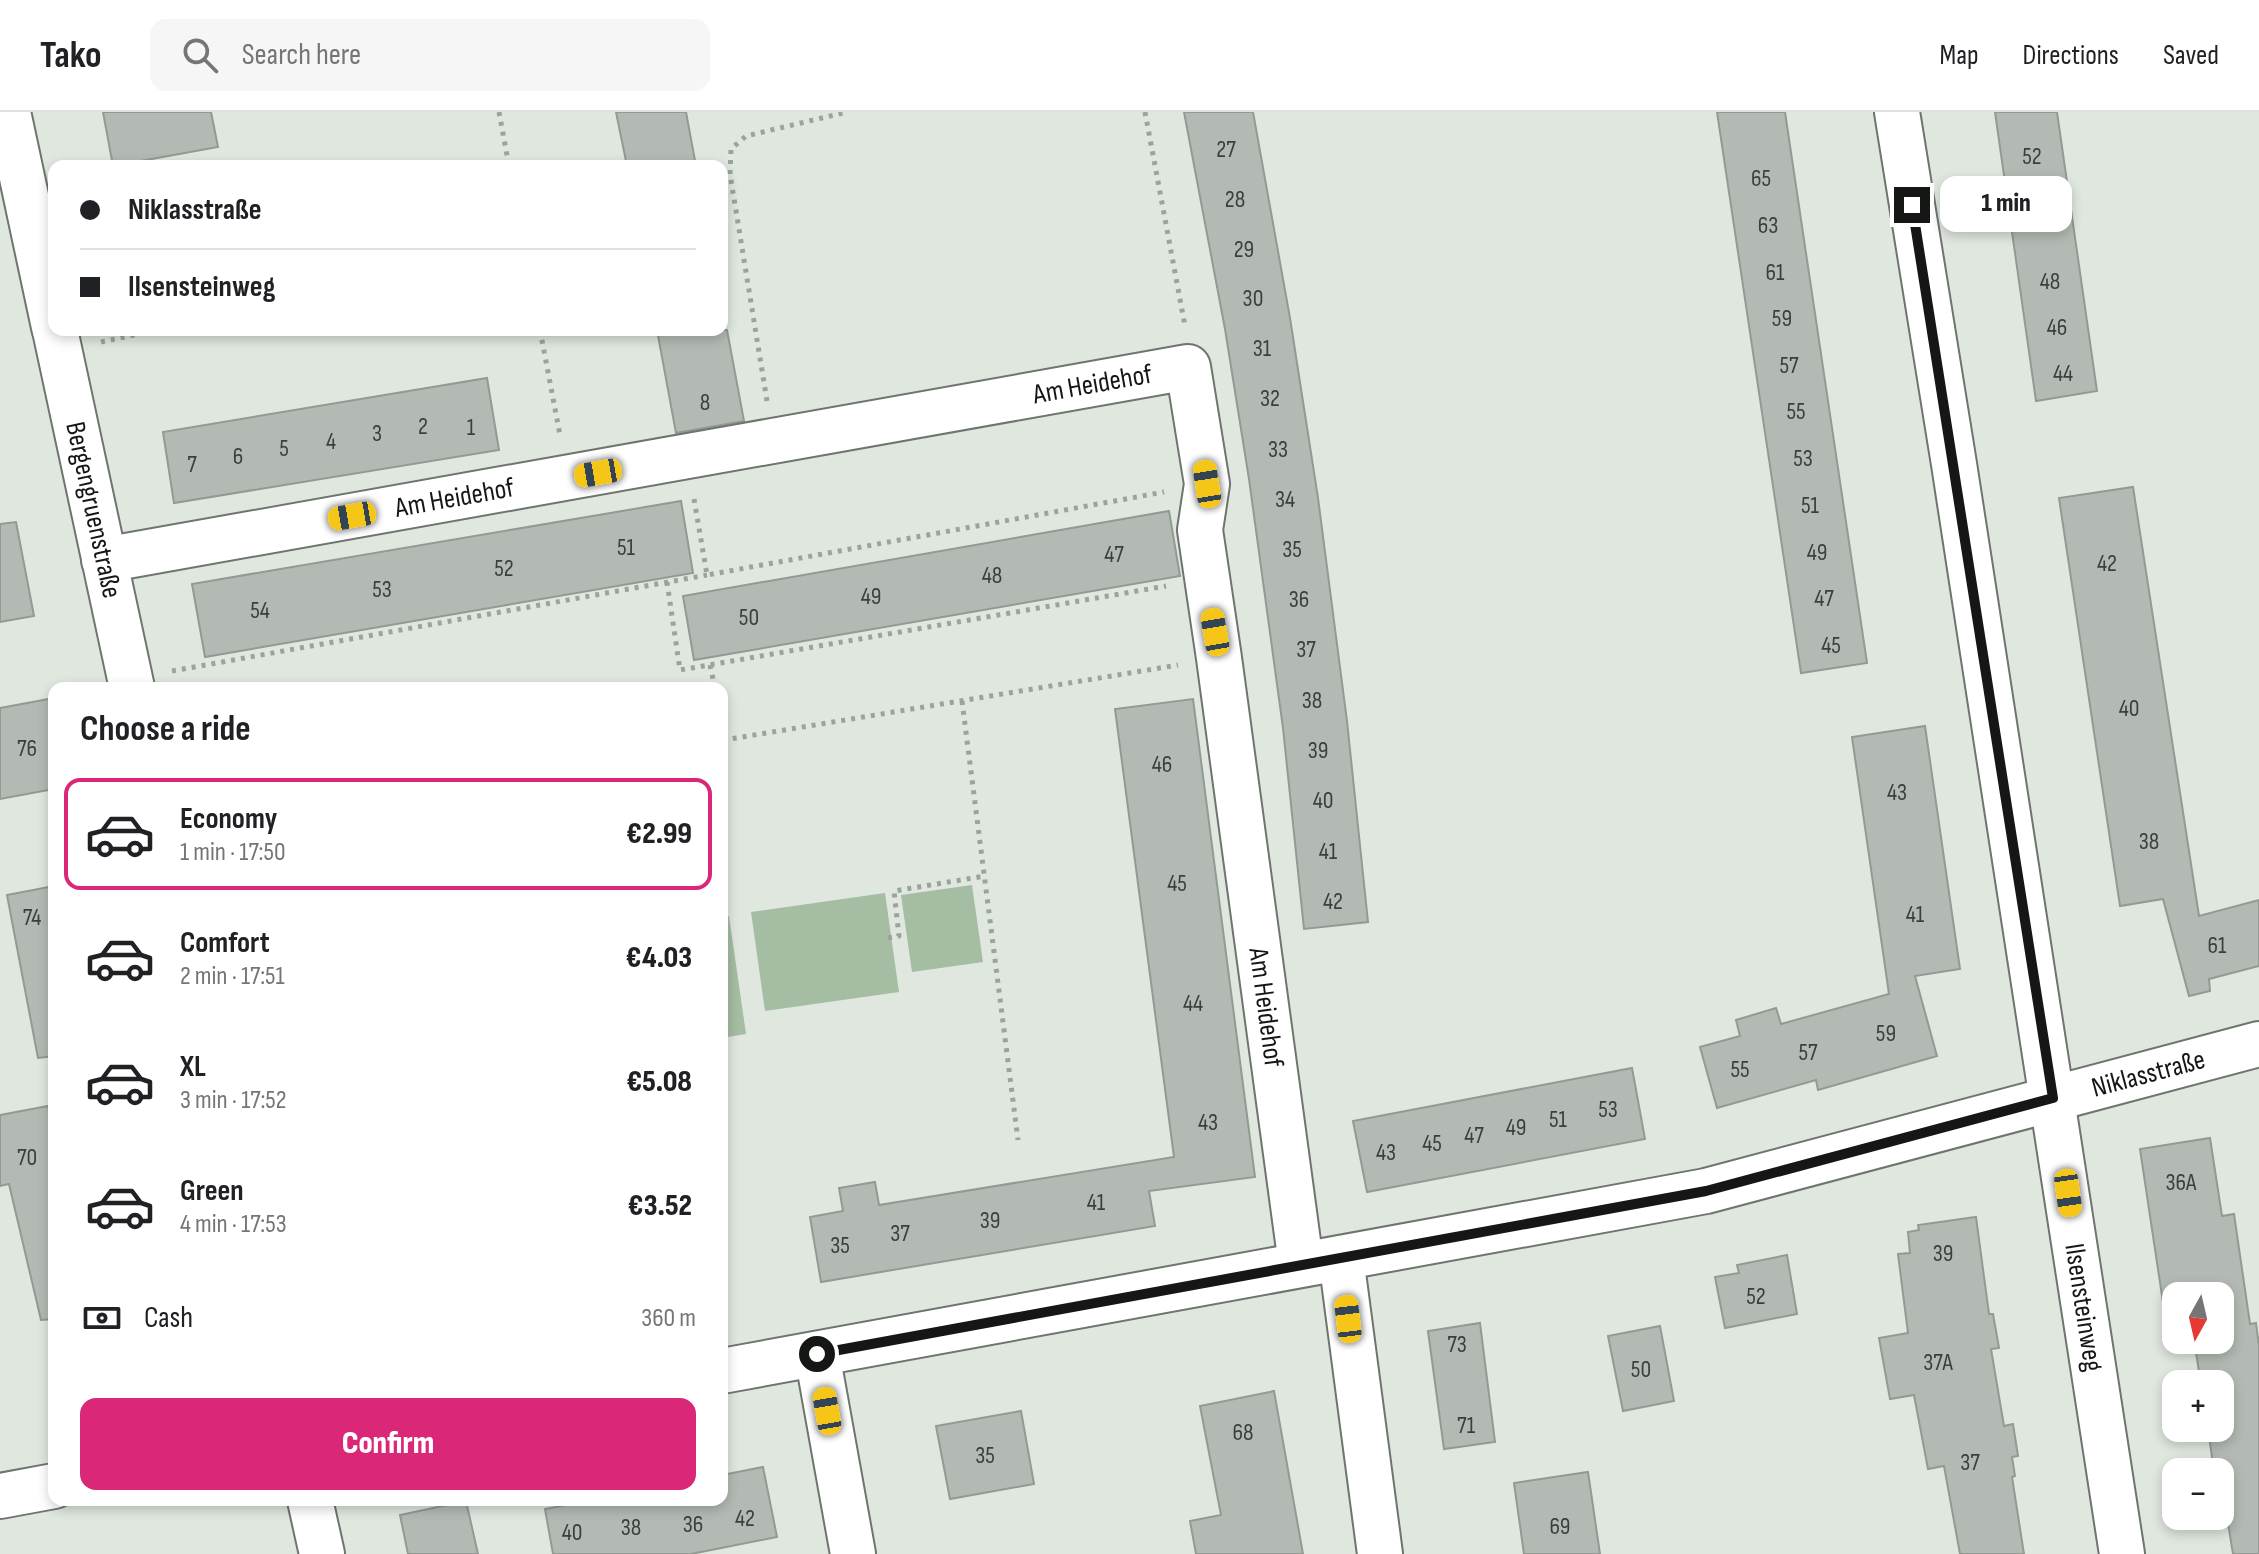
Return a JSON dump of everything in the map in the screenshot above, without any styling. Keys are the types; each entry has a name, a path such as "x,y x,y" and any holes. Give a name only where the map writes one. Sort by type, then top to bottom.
{"street":[{"name":"Bergengruenstraße","path":"8,112 48,265"},
{"name":"Ilsensteinweg","path":"1897,112 2122,1554"},
{"name":"Bergengruenstraße","path":"66,336 104,560 147,680"},
{"name":"Am Heidehof","path":"104,560 1188,367 1207,484 1200,530 1206,579 1321,1261 1380,1554"},
{"name":"Niklasstraße","path":"728,1370 1706,1191 2259,1044"},
{"path":"817,1354 853,1554"},
{"path":"0,1496 48,1487"},
{"path":"311,1506 322,1554"}],"path":[{"path":"499,112 508,160"},
{"path":"774,442 730,174 731,149 746,136 847,112"},
{"path":"1145,112 1190,353 1188,367"},
{"path":"541,336 568,479"},
{"path":"687,458 707,575"},
{"path":"147,680 1207,484"},
{"path":"667,582 680,670 1206,579"},
{"path":"728,739 1219,658"},
{"path":"710,665 714,682"},
{"path":"962,701 1018,1140"},
{"path":"888,938 899,936 894,891 985,876"}],"green space":[{"path":"972,885 983,962 912,972 901,895"},
{"path":"885,893 899,992 765,1011 751,912"},
{"path":"728,916 746,1034 728,1037"}],"building":[{"path":"103,112 211,112 218,147 146,160 112,160"},
{"path":"616,112 686,112 695,160 626,160"},
{"path":"1184,112 1253,112 1318,498 1347,721 1368,922 1304,929 1283,728 1249,479 1225,329"},
{"path":"1717,112 1785,112 1867,663 1801,673"},
{"path":"1995,112 2057,112 2097,391 2036,401"},
{"path":"728,335 744,421 676,433 658,336"},
{"path":"487,378 499,450 174,503 163,432"},
{"path":"2133,487 2199,916 2259,900 2259,966 2209,979 2210,991 2189,996 2163,899 2120,906 2059,498"},
{"path":"681,501 693,573 205,657 192,584"},
{"path":"1169,511 1180,576 694,660 683,596"},
{"path":"16,522 34,616 0,622 0,524"},
{"path":"48,699 48,790 0,799 0,708"},
{"path":"1193,699 1255,1177 1149,1191 1155,1226 821,1282 810,1217 843,1211 839,1188 875,1182 879,1205 1174,1157 1115,709"},
{"path":"1925,726 1960,969 1915,976 1937,1056 1818,1090 1816,1080 1717,1108 1700,1047 1740,1036 1736,1020 1776,1008 1781,1024 1889,994 1852,737"},
{"path":"48,887 48,1057 38,1058 7,895"},
{"path":"1632,1068 1645,1139 1367,1192 1353,1121"},
{"path":"48,1106 48,1319 41,1320 9,1184 0,1186 0,1115"},
{"path":"2210,1138 2222,1216 2234,1214 2250,1324 2256,1323 2259,1346 2259,1554 2233,1554 2229,1530 2234,1530 2234,1458 2212,1458 2210,1442 2234,1442 2234,1370 2199,1370 2196,1354 2234,1354 2234,1282 2162,1282 2162,1296 2140,1149"},
{"path":"1976,1217 1989,1314 1993,1314 1999,1348 1991,1349 2004,1426 2013,1424 2018,1456 2012,1457 2015,1476 2012,1477 2024,1554 1960,1554 1944,1466 1928,1469 1914,1395 1890,1399 1879,1338 1908,1333 1898,1254 1910,1253 1908,1232 1919,1230 1918,1225"},
{"path":"1787,1255 1797,1314 1725,1328 1715,1277 1739,1273 1737,1265"},
{"path":"1480,1323 1495,1442 1444,1449 1428,1331"},
{"path":"1660,1326 1674,1401 1623,1411 1608,1336"},
{"path":"1274,1391 1303,1554 1196,1554 1190,1521 1221,1515 1200,1406"},
{"path":"1021,1411 1034,1484 950,1499 936,1426"},
{"path":"763,1467 777,1537 691,1554 553,1554 545,1509 561,1506 728,1506 728,1474"},
{"path":"1588,1472 1600,1554 1524,1554 1514,1483"},
{"path":"442,1506 467,1506 478,1554 408,1554 400,1515"}],"route":[{"path":"817,1354 1706,1191 2053,1098 1912,205"}]}
